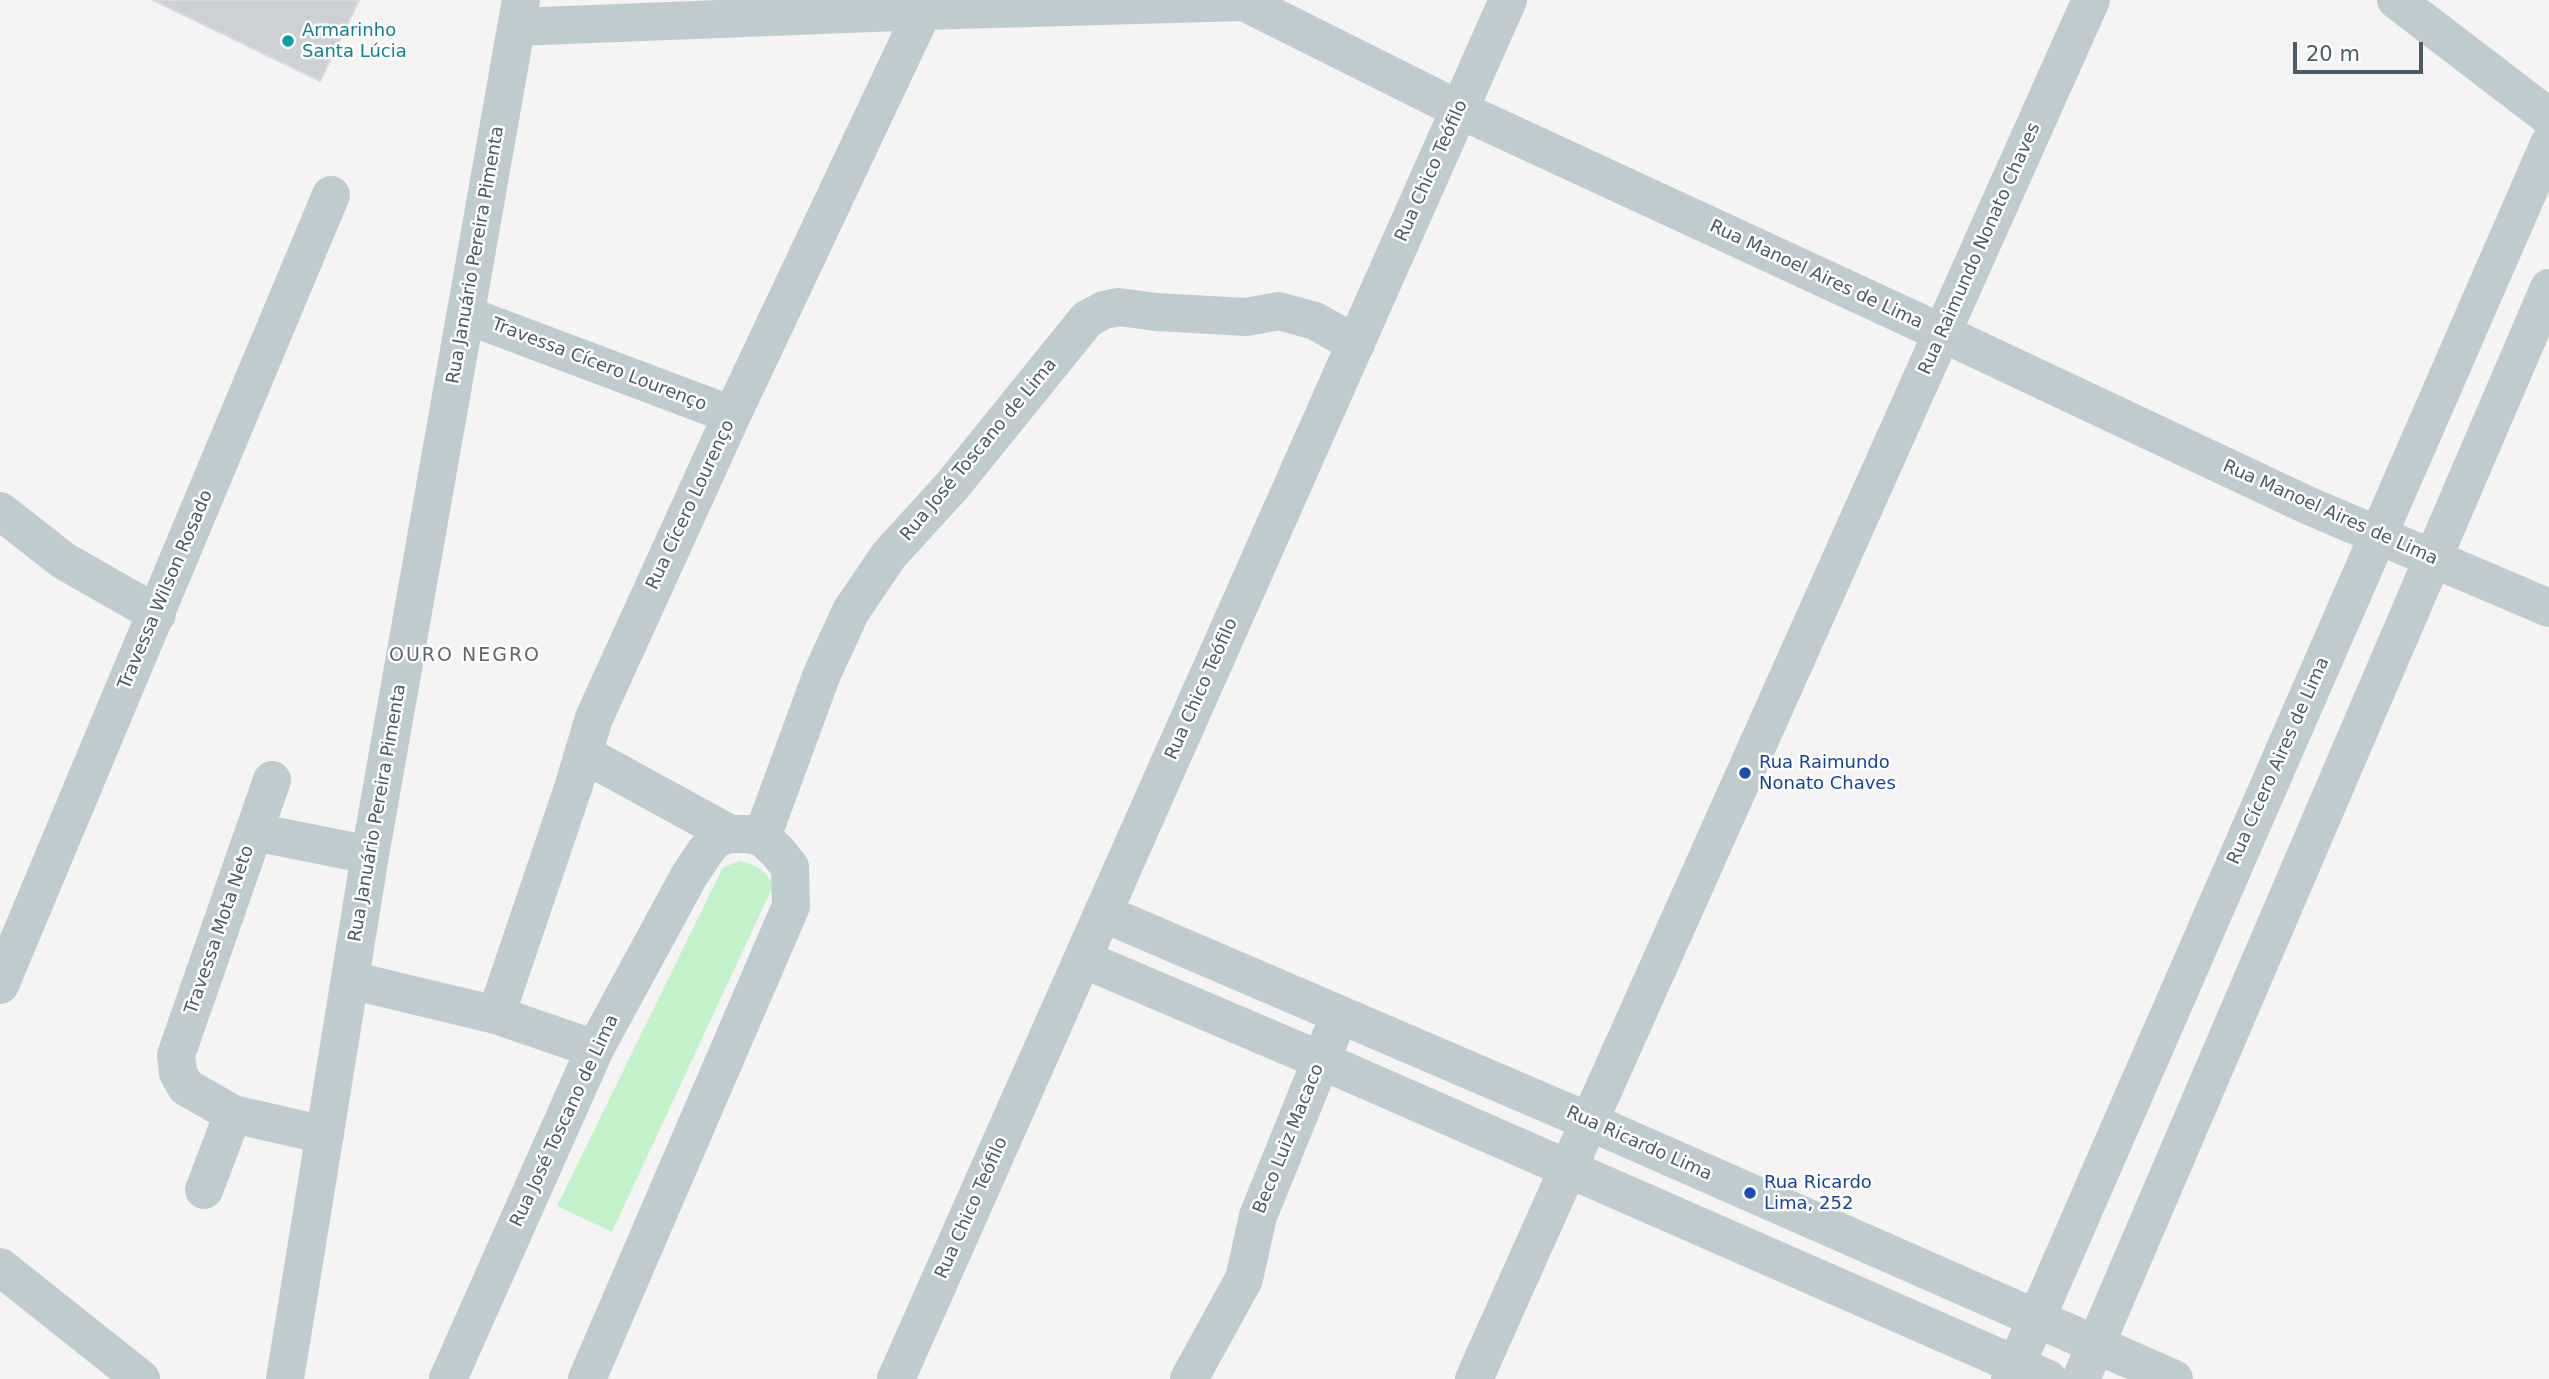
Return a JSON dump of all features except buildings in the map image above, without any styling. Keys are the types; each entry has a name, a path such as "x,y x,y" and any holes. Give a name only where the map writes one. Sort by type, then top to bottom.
{"street":[{"name":"Rua Chico Teófilo","path":"896,1379 1508,0"},
{"name":"Rua Raimundo Nonato Chaves","path":"1474,1379 2091,0"},
{"path":"2396,0 2549,117"},
{"name":"Rua Manoel Aires de Lima","path":"1242,1 1460,110 2307,505 2549,608"},
{"path":"519,14 923,11 1242,1"},
{"name":"Rua Cícero Lourenço","path":"496,1014 594,718 732,415 923,11"},
{"name":"Rua Januário Pereira Pimenta","path":"285,1379 370,855 519,14"},
{"name":"Rua Cícero Aires de Lima","path":"2025,1374 2036,1319 2549,144"},
{"name":"Travessa Wilson Rosado","path":"0,985 331,195"},
{"path":"2081,1379 2549,288"},
{"name":"Rua José Toscano de Lima","path":"448,1379 595,1049 689,876 715,839 746,836 851,611 889,555 952,486 1087,319 1104,310 1119,307 1246,317 1279,310 1315,321 1356,344"},
{"name":"Travessa Cícero Lourenço","path":"466,315 732,415"},
{"path":"0,511 64,561 157,614"},
{"path":"584,754 777,850 790,867 791,906 587,1379"},
{"path":"255,832 272,780"},
{"name":"Travessa Mota Neto","path":"325,1135 233,1114 186,1087 178,1073 176,1055 255,832 370,855"},
{"name":"Rua Ricardo Lima","path":"1103,913 1590,1122 2174,1379"},
{"path":"1083,959 1569,1168 2025,1374"},
{"path":"350,980 496,1014 595,1049"},
{"name":"Beco Luiz Macaco","path":"1189,1379 1244,1279 1258,1216 1340,1014"},
{"path":"204,1189 233,1114"},
{"path":"0,1267 141,1379"}],"green space":[{"path":"740,861 760,869 773,886 612,1232 557,1206 723,867"}],"place":[{"name":"Armarinho Santa Lúcia","path":"288,41"},
{"name":"Rua Raimundo Nonato Chaves","path":"1745,773"},
{"name":"Rua Ricardo Lima, 252","path":"1750,1193"}],"district":[{"name":"OURO NEGRO","path":"465,656"}]}
